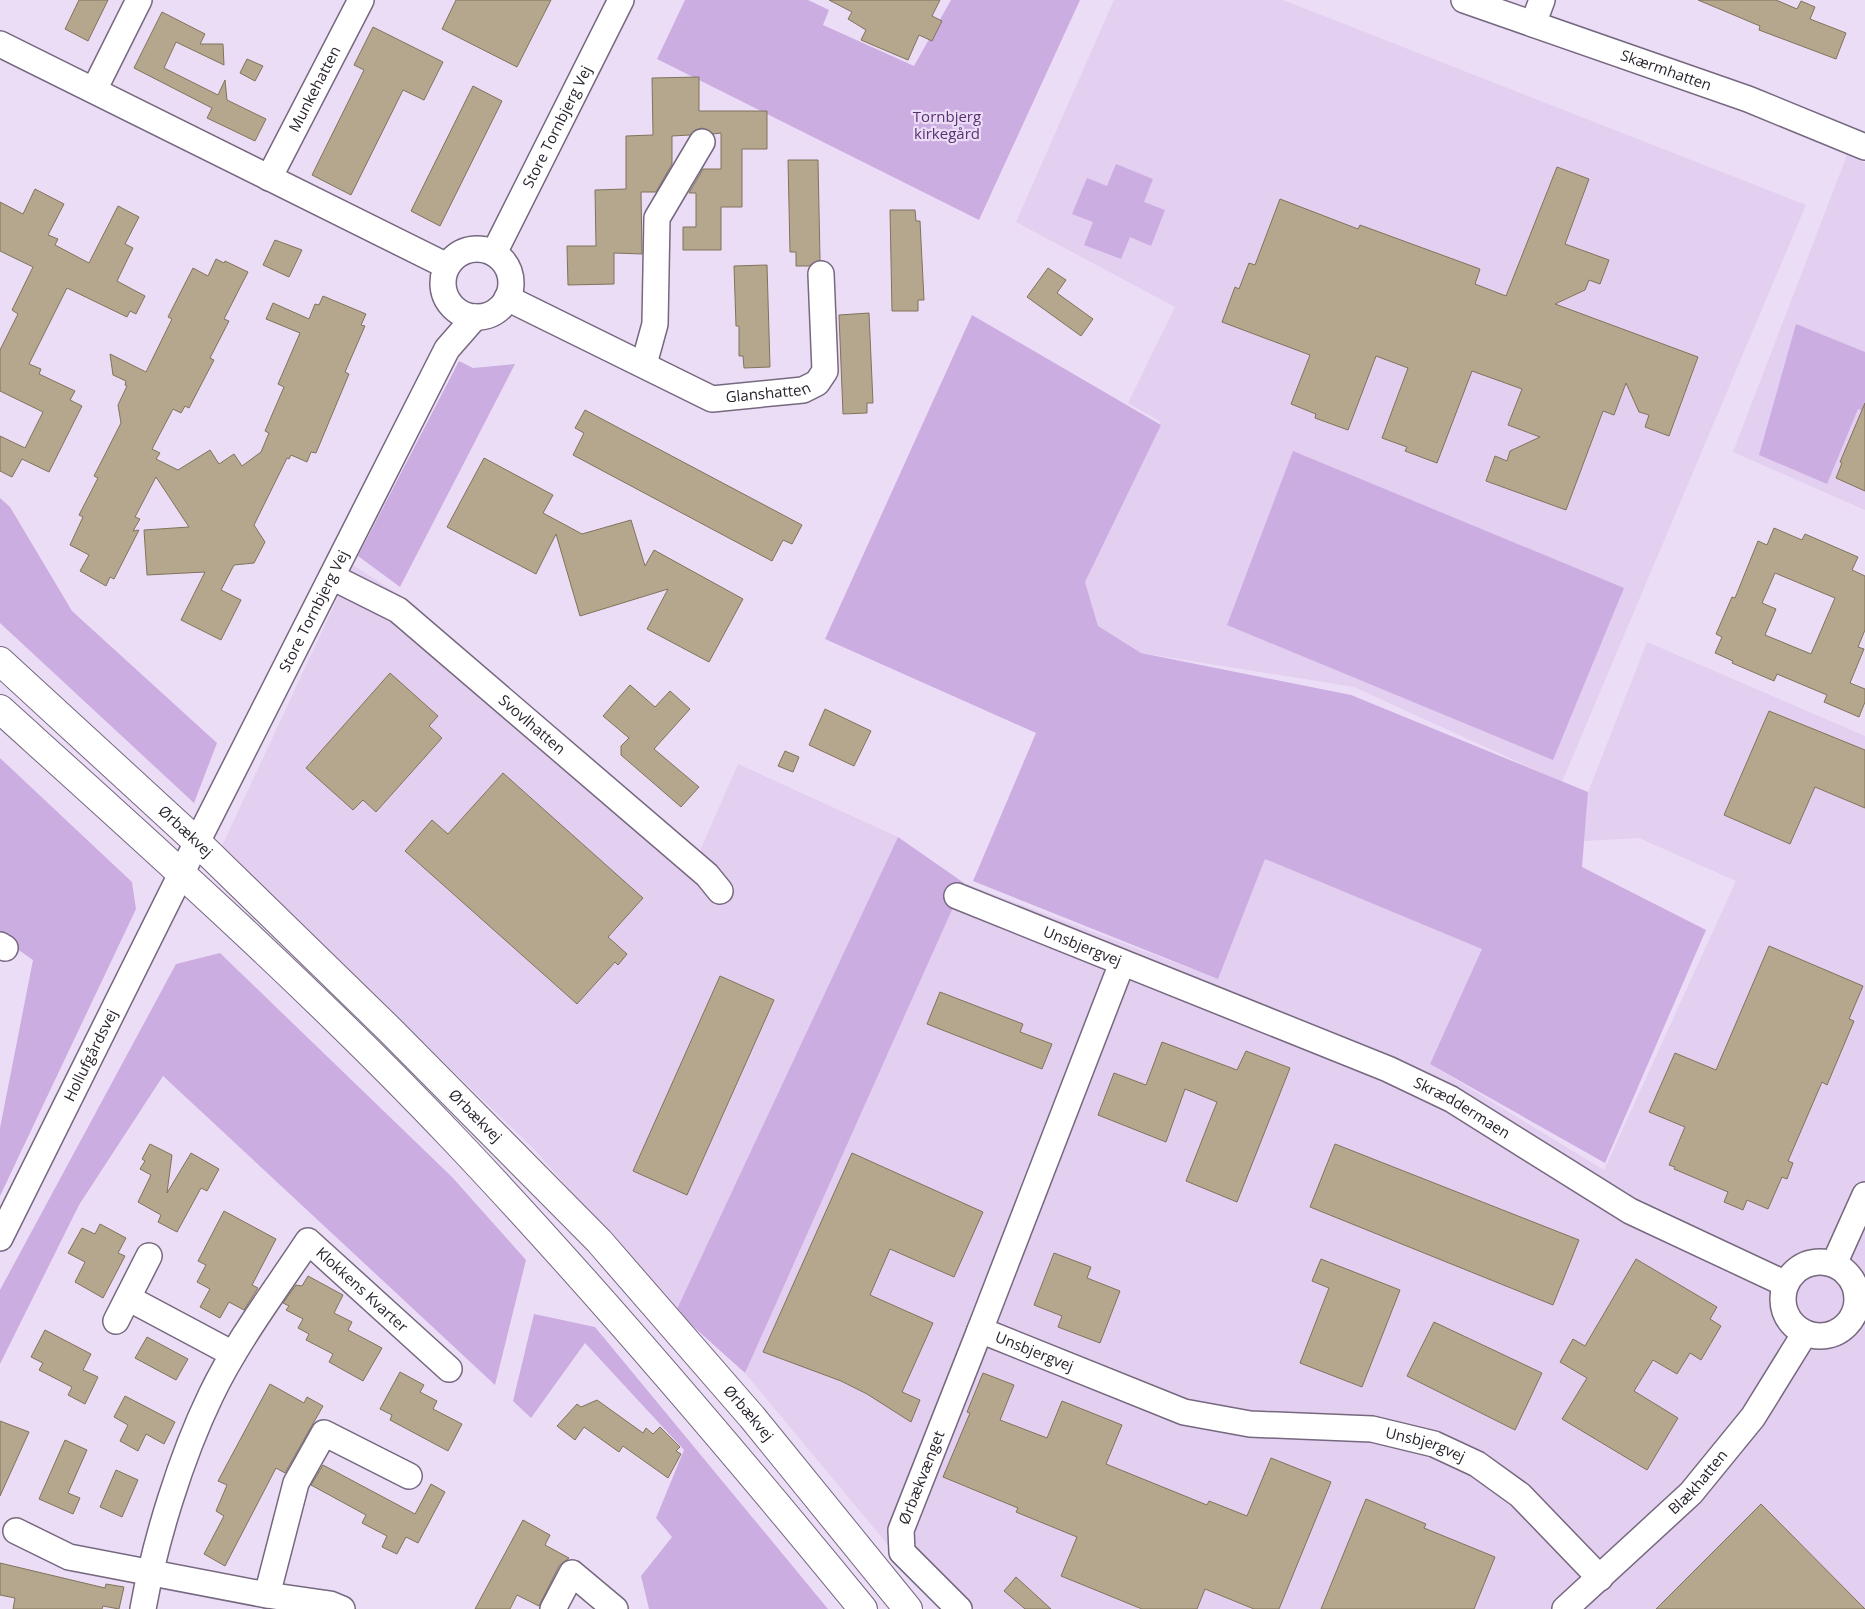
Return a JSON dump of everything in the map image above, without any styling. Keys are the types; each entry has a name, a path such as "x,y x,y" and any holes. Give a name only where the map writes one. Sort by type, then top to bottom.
{"main road":[{"name":"Ørbækvej","path":"0,661 196,842 390,1030 599,1241 752,1417 908,1609"},
{"name":"Ørbækvej","path":"0,709 181,873 348,1031 455,1140 619,1318 863,1609"}],"street":[{"path":"94,90 139,0"},
{"name":"Munkehatten","path":"269,178 361,0"},
{"name":"Store Tornbjerg Vej","path":"494,253 621,0"},
{"name":"Skærmhatten","path":"1464,0 1748,99 1865,146"},
{"path":"1534,24 1542,0"},
{"path":"0,44 447,266"},
{"path":"644,364 655,324 657,218 702,142"},
{"path":"473,248 494,253 503,260 511,278 507,298 494,312 475,317 458,312 452,306 443,287 447,266 462,251 473,248"},
{"name":"Glanshatten","path":"507,298 712,399 803,390 816,383 825,371 821,274"},
{"name":"Store Tornbjerg Vej","path":"447,349 452,306"},
{"name":"Store Tornbjerg Vej","path":"181,873 447,349 475,317"},
{"name":"Svovlhatten","path":"332,577 398,610 707,875 720,891"},
{"name":"Hollufgårdsvej","path":"0,1238 181,873"},
{"name":"Unsbjergvej","path":"957,896 1122,963 980,1330 1184,1412 1250,1424 1372,1429 1434,1444 1477,1464 1520,1495 1600,1578"},
{"name":"Skræddermaen","path":"1122,963 1381,1066 1442,1095 1630,1211 1786,1284"},
{"path":"1834,1264 1865,1194"},
{"name":"Klokkens Kvarter","path":"143,1609 149,1572 185,1457 211,1396 233,1354 308,1241 449,1369"},
{"path":"116,1321 149,1256"},
{"path":"1823,1262 1834,1264 1845,1271 1855,1286 1859,1319 1832,1334 1816,1336 1805,1333 1795,1327 1786,1312 1783,1295 1786,1284 1792,1274 1806,1265 1823,1262"},
{"path":"128,1298 233,1354"},
{"name":"Ørbækvænget","path":"960,1609 902,1552 901,1530 980,1330"},
{"name":"Blækhatten","path":"1565,1609 1691,1493 1753,1417 1805,1333"},
{"path":"267,1595 296,1483 324,1433 409,1476"},
{"path":"16,1531 70,1556 267,1595 330,1604 342,1609"},
{"path":"553,1609 572,1573 615,1609"}],"shaded area":[{"path":"1114,0 1283,0 1806,205 1562,782 1354,687 1141,653 1098,626 1085,582 1161,422 1128,403 1175,307 1016,222"},
{"path":"1847,155 1865,163 1865,510 1733,452"},
{"path":"353,565 404,598 699,853 738,764 898,837 676,1311 534,1149 221,848"},
{"path":"1647,642 1865,736 1865,1609 941,1609 745,1373 964,883 1218,979 1265,859 1483,949 1430,1064 1604,1170 1736,881 1639,838 1584,841 1588,792"}],"green space":[{"name":"Tornbjerg kirkegård","path":"685,0 808,0 829,10 823,25 914,66 951,0 1080,0 979,220 657,59"},
{"path":"1116,164 1153,179 1144,202 1165,210 1151,246 1130,237 1121,259 1084,245 1093,222 1072,214 1087,178 1107,186"},
{"path":"972,315 1161,425 1085,582 1098,626 1141,653 1351,695 1588,792 1582,867 1706,930 1605,1163 1430,1064 1482,949 1265,859 1218,979 973,881 1036,733 825,639"},
{"path":"1796,324 1865,352 1865,412 1858,409 1827,484 1759,455"},
{"path":"459,361 473,368 515,364 400,587 358,556"},
{"path":"1293,451 1624,588 1553,760 1227,625"},
{"path":"0,498 10,507 72,611 217,743 194,803 0,623"},
{"path":"0,758 132,882 136,909 0,1196 0,1128 33,960 0,937"},
{"path":"898,837 964,883 745,1373 676,1311"},
{"path":"220,953 452,1177 526,1260 495,1385 163,1076 79,1205 0,1364 0,1290 176,964"},
{"path":"534,1314 595,1327 828,1609 649,1609 641,1576 672,1537 656,1518 684,1450 585,1343 531,1418 513,1401"}],"building":[{"path":"79,0 108,0 88,41 65,29"},
{"path":"456,0 551,0 517,67 442,29"},
{"path":"829,0 940,0 932,16 942,21 932,41 919,35 908,60 861,40 866,30 848,19 852,12"},
{"path":"1698,0 1776,0 1797,9 1801,1 1815,7 1810,19 1846,33 1836,59 1759,30 1760,26"},
{"path":"162,12 205,34 200,44 223,44 224,65 176,42 164,68 218,95 225,80 227,100 266,119 255,141 207,118 212,108 134,68"},
{"path":"373,27 443,62 424,100 403,90 351,195 312,175 364,70 354,65"},
{"path":"247,59 263,66 255,81 240,73"},
{"path":"699,77 699,111 767,111 767,149 742,149 742,207 721,207 721,250 683,250 683,227 696,227 696,193 689,193 703,169 721,169 721,133 713,134 702,128 695,130 690,135 672,136 672,164 656,192 641,192 642,254 614,253 614,284 568,285 567,246 596,246 595,190 626,189 626,136 653,135 652,78"},
{"path":"473,86 502,101 440,226 411,211"},
{"path":"788,160 818,160 820,260 809,266 796,266 796,252 790,252"},
{"path":"1557,167 1589,179 1565,244 1609,260 1600,284 1589,280 1585,290 1555,304 1698,357 1669,436 1645,427 1649,415 1639,412 1626,383 1614,415 1603,411 1566,510 1486,481 1495,456 1507,461 1510,451 1540,437 1508,425 1522,389 1472,371 1437,463 1405,451 1407,447 1382,438 1408,368 1376,356 1348,430 1315,418 1316,414 1291,404 1310,355 1222,322 1235,287 1239,289 1249,263 1255,265 1280,199 1358,229 1360,225 1480,269 1475,284 1506,296"},
{"path":"35,189 64,204 48,235 58,239 55,245 89,263 118,206 139,217 125,244 133,248 117,281 145,296 136,314 130,311 127,317 67,288 29,364 41,369 39,374 75,391 70,400 82,406 49,472 22,459 12,477 0,471 0,436 25,448 43,412 0,391 0,350 18,314 12,310 33,267 0,251 0,202 23,214"},
{"path":"890,210 915,210 916,221 920,221 924,300 918,300 918,311 892,311"},
{"path":"275,240 302,250 289,277 263,265"},
{"path":"216,259 224,263 225,261 248,272 224,319 229,321 210,358 214,360 189,408 185,406 181,413 173,409 152,449 160,453 156,459 178,470 210,450 219,464 234,454 242,466 261,452 269,433 265,431 284,387 278,384 300,333 266,319 273,303 309,319 315,304 319,305 323,296 366,314 361,325 365,326 345,372 349,374 316,453 311,452 307,462 291,455 289,459 287,458 254,525 265,542 254,563 234,565 221,590 241,600 221,640 181,620 205,572 147,575 144,530 189,527 156,477 135,517 140,519 133,531 139,530 114,579 110,577 106,586 80,571 89,555 70,545 83,517 79,515 98,478 94,476 121,423 118,405 127,386 125,385 126,381 113,375 110,354 146,372 172,319 168,317 193,268 208,276"},
{"path":"767,265 770,367 744,368 743,356 739,356 739,326 736,326 734,266"},
{"path":"1048,268 1066,280 1057,293 1093,319 1081,336 1027,297"},
{"path":"869,313 873,403 867,403 867,413 843,414 839,315"},
{"path":"1865,403 1865,491 1836,478 1842,463 1840,462"},
{"path":"585,410 802,525 792,544 783,540 772,561 573,455 584,433 575,428"},
{"path":"484,458 553,495 543,513 582,534 631,520 645,566 654,550 743,599 709,662 647,629 668,589 580,616 556,534 536,574 447,527"},
{"path":"1774,528 1802,540 1805,534 1858,557 1852,570 1865,576 1865,630 1858,647 1864,649 1850,683 1865,689 1865,702 1859,717 1824,702 1827,695 1777,674 1774,681 1732,663 1733,661 1715,653 1722,637 1716,634 1732,597 1735,598 1758,541 1767,545","holes":["1775,573 1835,598 1811,654 1765,635 1776,609 1762,603"]},
{"path":"390,673 438,716 429,726 442,738 376,812 363,800 353,810 306,768"},
{"path":"630,685 655,707 670,691 690,709 654,749 699,787 681,807 621,755 621,746 629,738 603,716"},
{"path":"825,709 871,731 854,766 809,745"},
{"path":"1769,711 1865,750 1865,808 1815,787 1790,844 1724,815"},
{"path":"785,751 799,757 793,772 778,766"},
{"path":"503,773 643,898 608,937 627,954 618,965 615,962 577,1004 405,851 432,820 448,834"},
{"path":"1769,946 1863,986 1849,1019 1854,1021 1827,1085 1822,1082 1788,1161 1793,1163 1787,1179 1782,1177 1768,1209 1747,1200 1743,1210 1724,1202 1728,1192 1674,1169 1675,1167 1669,1165 1685,1127 1649,1112 1675,1053 1716,1070"},
{"path":"720,976 774,1000 687,1195 633,1171"},
{"path":"940,992 1023,1024 1020,1032 1052,1044 1042,1069 927,1024"},
{"path":"1162,1042 1237,1070 1246,1051 1290,1068 1237,1202 1186,1181 1217,1102 1185,1089 1166,1142 1098,1115 1114,1073 1146,1085"},
{"path":"150,1144 172,1155 167,1193 191,1153 219,1169 207,1191 201,1188 177,1232 158,1222 161,1215 138,1202 151,1175 140,1169 145,1161 142,1159"},
{"path":"1335,1144 1579,1240 1553,1305 1310,1207"},
{"path":"852,1153 983,1212 954,1277 890,1249 870,1295 933,1323 902,1392 920,1400 911,1422 867,1394 841,1381 763,1352"},
{"path":"224,1211 276,1239 252,1285 258,1288 244,1310 229,1302 220,1318 200,1307 210,1289 197,1282 206,1265 198,1261"},
{"path":"100,1224 126,1238 118,1253 125,1256 103,1298 75,1282 85,1262 68,1253 82,1228 95,1234"},
{"path":"1054,1253 1091,1267 1087,1278 1120,1291 1100,1343 1058,1327 1062,1316 1034,1305"},
{"path":"1321,1259 1400,1290 1362,1387 1300,1363 1329,1288 1312,1281"},
{"path":"1636,1259 1717,1307 1710,1319 1721,1326 1701,1360 1690,1353 1677,1374 1653,1360 1634,1391 1678,1418 1647,1470 1562,1419 1587,1378 1560,1362 1573,1339 1585,1346"},
{"path":"308,1276 343,1295 334,1313 352,1322 348,1330 382,1348 363,1381 329,1362 333,1354 306,1340 309,1334 298,1328 303,1319 286,1310 289,1306 283,1303 296,1285 302,1286"},
{"path":"1434,1322 1542,1373 1515,1430 1407,1376"},
{"path":"45,1330 91,1354 83,1370 98,1377 85,1404 68,1395 72,1387 39,1370 43,1363 31,1357"},
{"path":"147,1337 188,1359 176,1380 135,1358"},
{"path":"400,1372 424,1385 420,1392 437,1401 433,1409 462,1424 448,1451 390,1420 392,1415 380,1409"},
{"path":"983,1373 1014,1385 1000,1420 1047,1438 1062,1401 1122,1425 1106,1464 1207,1505 1209,1501 1247,1516 1271,1458 1331,1482 1279,1609 1254,1609 1205,1589 1197,1609 1142,1609 1061,1576 1077,1537 1016,1512 1018,1508 943,1477 970,1413 967,1412"},
{"path":"270,1384 304,1403 307,1397 323,1406 285,1473 276,1468 225,1566 204,1554 224,1516 216,1511 227,1485 218,1481"},
{"path":"125,1396 175,1422 164,1444 146,1434 138,1451 120,1441 128,1425 114,1417"},
{"path":"597,1400 643,1433 646,1428 653,1434 660,1427 680,1447 676,1451 681,1454 668,1478 623,1446 619,1452 584,1427 575,1440 557,1426 577,1404 581,1407"},
{"path":"0,1421 29,1432 0,1496"},
{"path":"65,1440 87,1450 68,1493 80,1498 73,1514 39,1499"},
{"path":"323,1465 415,1514 431,1484 445,1492 418,1543 406,1537 397,1554 382,1547 387,1536 362,1523 366,1515 311,1485"},
{"path":"116,1470 138,1480 122,1517 100,1507"},
{"path":"1366,1499 1426,1524 1424,1528 1495,1557 1474,1609 1321,1609"},
{"path":"1761,1504 1865,1609 1656,1609"},
{"path":"523,1520 550,1535 545,1545 569,1558 559,1566 539,1606 517,1595 510,1609 475,1609"},
{"path":"0,1563 105,1588 106,1584 124,1587 119,1609 103,1606 102,1609 13,1609 15,1598 0,1595"},
{"path":"1016,1577 1051,1609 1025,1609 1004,1591"}]}
